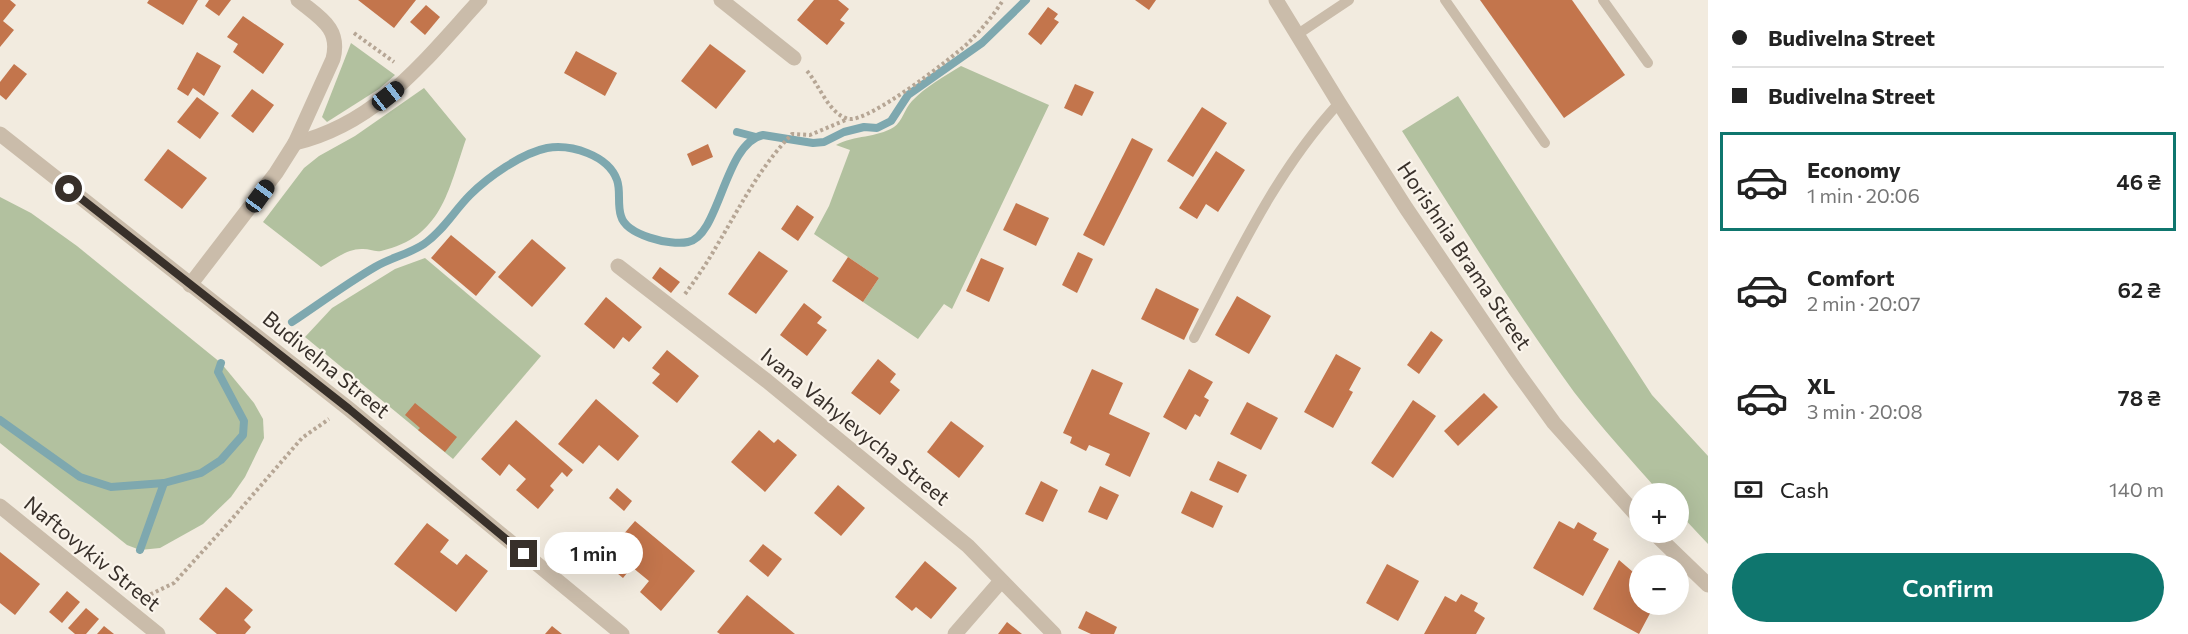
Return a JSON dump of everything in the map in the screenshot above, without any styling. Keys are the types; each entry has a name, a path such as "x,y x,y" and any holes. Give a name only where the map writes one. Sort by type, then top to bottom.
{"street":[{"path":"190,285 260,196 295,143 333,59 336,47 335,37 321,18 298,0"},
{"path":"295,143 336,130 357,118 399,87 480,0"},
{"path":"721,0 794,58"},
{"name":"Horishnia Brama Street","path":"1276,0 1406,208 1528,387 1567,439 1629,507"},
{"name":"Budivelna Street","path":"0,134 349,409 622,634"},
{"name":"Ivana Vahylevycha Street","path":"618,266 767,381 958,538 1054,634"},
{"name":"Naftovykiv Street","path":"0,506 158,634"},
{"path":"1664,543 1708,585"},
{"path":"955,634 1002,581"}],"lane":[{"path":"1298,34 1349,0"},
{"path":"1445,0 1545,143"},
{"path":"1603,0 1648,63"},
{"path":"1194,338 1264,204 1322,122 1339,103"}],"path":[{"path":"675,310 715,249 759,172 780,145 792,134 810,135 848,119 865,116 942,66 970,42 1002,0"},
{"path":"321,18 335,21 349,29 411,75"},
{"path":"794,58 810,75 825,99 837,112 848,119"},
{"path":"128,609 148,595 174,583 302,438 330,418 349,409"}],"green space":[{"path":"351,43 395,75 379,89 327,122 322,117"},
{"path":"961,66 1049,105 952,309 944,304 918,339 863,302 879,278 814,234 829,206 850,150 836,145 894,127 917,96"},
{"path":"424,88 466,139 440,209 417,235 381,251 352,250 321,267 263,222 304,168"},
{"path":"1458,96 1652,395 1708,456 1708,544 1689,524 1689,483 1651,483 1605,431 1551,360 1402,131"},
{"path":"0,197 31,213 77,246 221,363 254,403 263,419 264,438 245,477 231,497 203,524 160,548 140,550 127,545 0,443"},
{"path":"425,258 541,356 453,459 305,337 332,308 395,269"}],"building":[{"path":"0,0 10,0 16,5 3,21 14,30 0,47"},
{"path":"149,0 198,0 183,25 147,3"},
{"path":"209,0 231,0 219,16 205,6"},
{"path":"358,0 416,0 394,28"},
{"path":"814,0 838,0 849,9 840,20 845,23 827,45 797,20"},
{"path":"1135,0 1156,0 1149,10"},
{"path":"1480,0 1572,0 1625,75 1564,118"},
{"path":"426,5 440,17 425,35 410,22"},
{"path":"1048,7 1058,14 1054,19 1059,22 1041,45 1028,34"},
{"path":"243,16 284,44 263,74 233,52 238,44 227,37"},
{"path":"710,44 746,71 716,109 681,81"},
{"path":"576,51 617,73 605,96 564,73"},
{"path":"197,52 221,66 204,96 193,88 188,96 177,89"},
{"path":"14,64 27,74 6,100 0,95 0,82"},
{"path":"1075,84 1094,92 1082,116 1064,108"},
{"path":"252,89 274,105 253,133 231,116"},
{"path":"197,97 219,113 200,139 177,122"},
{"path":"1202,107 1227,123 1193,177 1167,161"},
{"path":"1132,138 1153,149 1104,246 1083,235"},
{"path":"708,144 713,157 692,166 687,154"},
{"path":"168,149 207,178 182,209 144,180"},
{"path":"1216,151 1245,170 1218,212 1206,204 1197,219 1179,208"},
{"path":"1016,203 1049,218 1036,246 1003,230"},
{"path":"797,205 814,217 798,241 781,229"},
{"path":"451,235 496,272 476,296 431,258"},
{"path":"532,239 566,268 532,307 498,277"},
{"path":"759,251 788,271 756,314 728,294"},
{"path":"1078,252 1093,259 1077,293 1062,285"},
{"path":"848,257 879,278 863,302 832,281"},
{"path":"981,258 1004,268 989,302 966,291"},
{"path":"660,267 680,282 671,293 652,278"},
{"path":"1156,288 1199,309 1184,340 1141,319"},
{"path":"1237,296 1271,316 1249,354 1215,335"},
{"path":"606,297 642,327 629,342 623,337 614,349 584,324"},
{"path":"804,303 822,317 817,323 827,330 807,356 780,335"},
{"path":"1431,331 1443,340 1419,374 1407,365"},
{"path":"667,350 699,376 677,403 652,383 660,374 652,368"},
{"path":"1336,354 1361,368 1349,390 1353,392 1333,428 1304,412"},
{"path":"878,359 896,374 890,382 900,390 880,415 851,393"},
{"path":"1092,369 1123,383 1109,414 1150,433 1130,477 1105,465 1110,454 1089,445 1086,451 1070,443 1072,437 1063,433"},
{"path":"1189,369 1213,382 1204,397 1209,400 1200,417 1195,414 1186,430 1163,417"},
{"path":"1484,393 1498,407 1458,446 1444,431"},
{"path":"596,399 639,436 618,461 599,445 583,464 558,444"},
{"path":"1413,400 1436,416 1393,478 1371,463"},
{"path":"1247,402 1278,418 1261,450 1230,434"},
{"path":"415,403 457,437 445,452 418,430 420,428 405,415"},
{"path":"516,420 573,470 567,477 562,472 550,486 554,490 538,509 516,490 526,479 509,464 500,476 481,459"},
{"path":"951,421 984,446 959,478 927,452"},
{"path":"759,430 774,443 778,439 797,455 765,492 731,462"},
{"path":"1218,461 1247,475 1238,493 1209,480"},
{"path":"1041,481 1058,490 1043,522 1025,514"},
{"path":"838,485 865,508 841,536 814,513"},
{"path":"1100,486 1119,495 1107,520 1088,512"},
{"path":"617,488 632,501 624,511 609,498"},
{"path":"1191,491 1223,506 1213,528 1181,513"},
{"path":"635,521 695,571 661,611 640,592 649,581 632,567 623,578 601,560"},
{"path":"1559,521 1574,529 1578,522 1597,533 1593,540 1609,549 1583,596 1533,568"},
{"path":"427,523 449,540 440,552 457,565 466,554 488,571 456,612 394,564"},
{"path":"763,544 782,559 768,577 749,561"},
{"path":"0,552 40,584 15,615 0,603"},
{"path":"1619,560 1629,569 1629,615 1649,615 1639,634 1593,609"},
{"path":"925,561 957,588 931,619 916,607 912,611 895,597"},
{"path":"1387,564 1419,581 1398,621 1366,603"},
{"path":"226,587 253,610 244,620 251,627 245,634 217,634 199,619"},
{"path":"67,591 80,602 62,623 49,612"},
{"path":"1461,594 1478,603 1474,611 1485,618 1476,634 1424,634 1445,596 1456,602"},
{"path":"747,595 795,634 720,634 717,632"},
{"path":"86,608 99,619 86,634 75,634 68,628"},
{"path":"1086,611 1117,627 1114,634 1091,634 1078,628"},
{"path":"1007,622 1022,634 998,634"},
{"path":"104,626 114,634 97,634"},
{"path":"552,626 562,634 545,634"}],"waterway":[{"path":"292,322 375,267 424,244 437,233 477,188 516,160 547,148 577,150 588,153 606,164 617,180 621,216 631,229 660,241 688,242 699,236 708,224 739,154 750,142 763,135 813,143 824,142 844,132 864,127 877,128 891,121 908,95 982,43 1026,0"},
{"path":"737,132 756,137"},
{"path":"0,420 80,477 111,487 164,483 201,473 221,460 243,435 244,421 218,372 221,363"},
{"path":"140,550 164,483"}],"route":[{"path":"69,189 349,409 524,554"}]}
